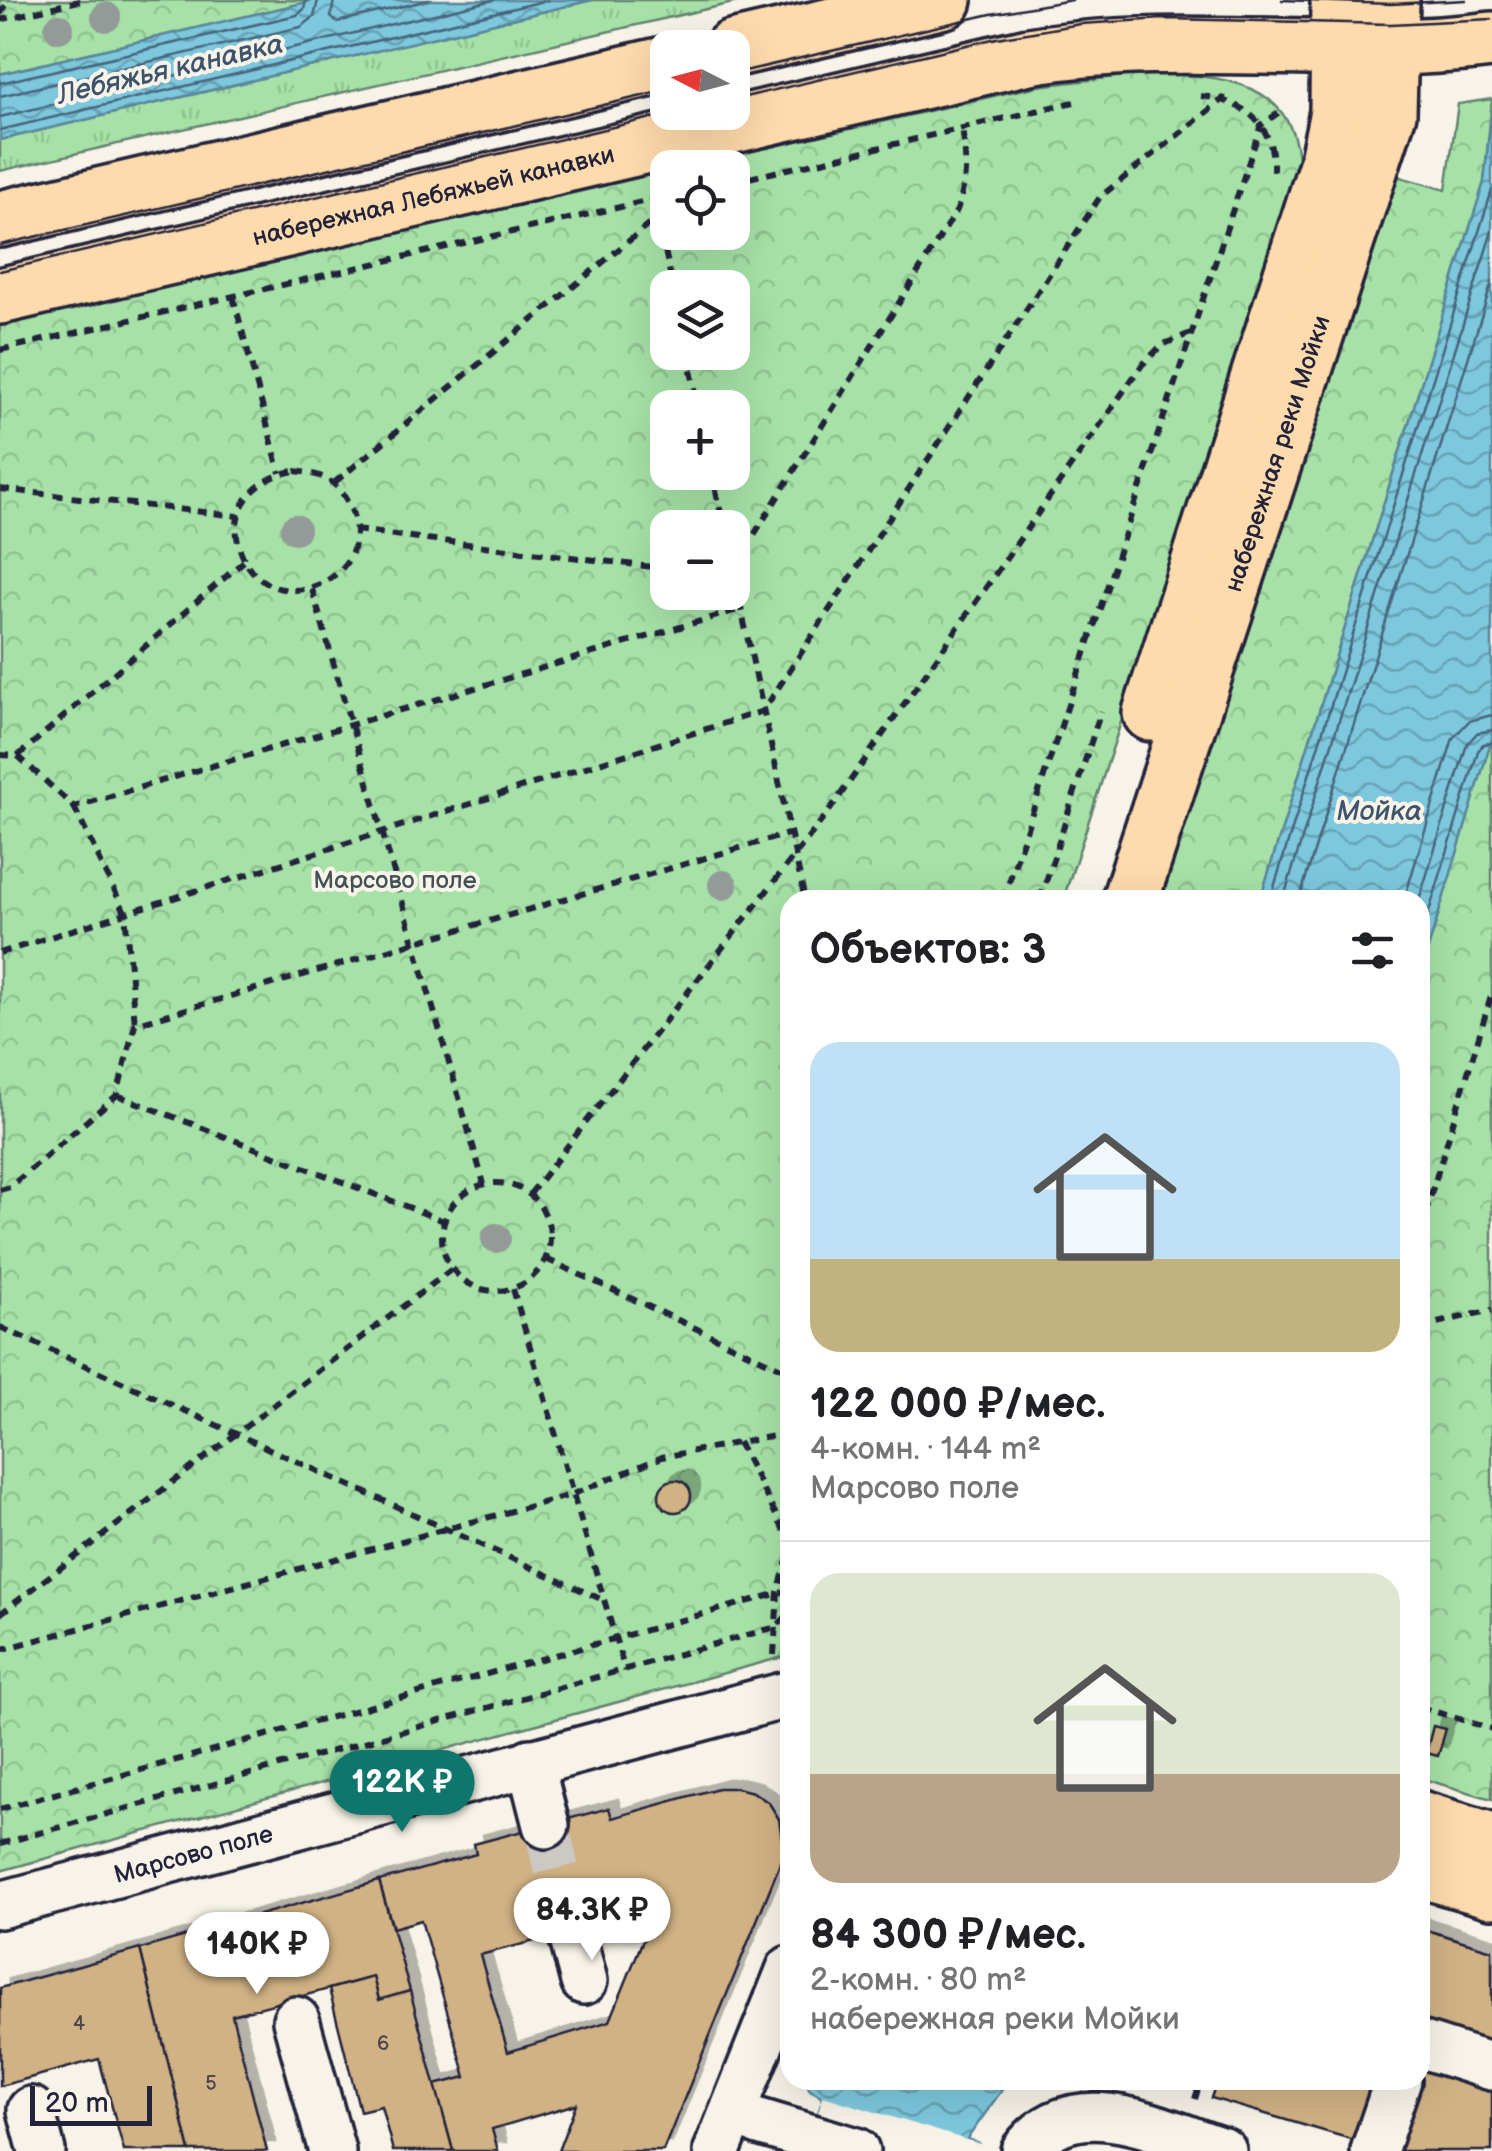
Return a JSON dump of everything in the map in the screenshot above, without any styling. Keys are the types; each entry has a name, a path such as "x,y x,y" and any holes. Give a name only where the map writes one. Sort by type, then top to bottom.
{"main road":[{"path":"750,45 944,0"},
{"name":"набережная Лебяжьей канавки","path":"0,296 1029,56 1365,24 1492,40"},
{"name":"набережная реки Мойки","path":"1093,890 1314,210 1365,24"},
{"name":"набережная реки Мойки","path":"1133,890 1388,113 1365,24"},
{"path":"0,219 650,68"},
{"path":"1430,1823 1492,1841"},
{"path":"1430,1871 1492,1890"}],"street":[{"name":"Марсово поле","path":"0,1905 530,1762 780,1679"},
{"path":"530,1762 546,1825"},
{"path":"572,1931 584,1981"},
{"path":"716,2151 780,1994"},
{"path":"296,2020 332,2151"},
{"path":"1430,2047 1492,2067"},
{"path":"1374,2151 1395,2090"},
{"path":"1025,2149 1051,2125 1069,2117 1092,2114 1112,2116 1222,2151"},
{"path":"759,2122 856,2151"}],"path":[{"path":"0,17 10,0"},
{"path":"0,17 83,0"},
{"path":"1189,95 1223,99 1244,107 1261,125 1273,156 1272,189"},
{"path":"750,178 1089,99"},
{"path":"0,953 763,711 1100,197 1223,99"},
{"path":"1006,890 1261,125 1281,111"},
{"path":"750,541 956,210 966,184 962,129"},
{"path":"0,350 650,201"},
{"path":"335,482 650,225"},
{"path":"232,296 280,473"},
{"path":"530,1194 794,858 1142,365 1162,344 1193,332"},
{"path":"280,473 311,473 335,482 354,515 348,560 326,582 312,588 281,589 254,574 244,562 236,532 238,516 253,489 280,473"},
{"path":"0,489 238,516"},
{"path":"355,530 650,567"},
{"path":"18,756 244,562"},
{"path":"312,588 484,1184"},
{"path":"74,807 738,610"},
{"path":"741,610 802,890"},
{"path":"0,755 18,756 74,807 125,912 135,1024 117,1095 10,1188 0,1190"},
{"path":"135,1024 788,834"},
{"path":"1430,1198 1492,993"},
{"path":"117,1095 444,1222"},
{"path":"500,1182 530,1194 549,1224 546,1259 527,1282 502,1291 480,1289 460,1278 442,1246 444,1222 459,1197 484,1184 500,1182"},
{"path":"546,1259 780,1367"},
{"path":"0,1614 452,1269"},
{"path":"514,1288 625,1671"},
{"path":"1430,1324 1492,1310"},
{"path":"0,1327 604,1600"},
{"path":"0,1650 571,1495 662,1457 780,1435"},
{"path":"738,1442 780,1523"},
{"path":"780,1585 776,1628 780,1661"},
{"path":"0,1809 778,1592"},
{"path":"0,1844 625,1671 780,1624"},
{"path":"1430,1710 1492,1729"},
{"path":"1194,2100 1198,2090"}],"green space":[{"path":"0,0 315,0 0,74"},
{"path":"592,0 746,0 0,171 0,140"},
{"name":"Марсово поле","path":"1142,74 1227,81 1252,89 1272,102 1287,120 1296,146 1298,179 1066,890 780,890 780,1658 0,1871 0,325 650,175 650,250 750,250 750,152 1038,86"},
{"path":"1492,99 1484,182 1263,890 1160,890 1393,175 1446,190 1458,104"},
{"path":"1492,738 1492,1799 1430,1781 1430,942"}],"water":[{"name":"Лебяжья канавка","path":"315,0 592,0 0,140 0,74"},
{"name":"Мойка","path":"1492,110 1492,738 1430,942 1430,890 1263,890 1484,182"},
{"path":"810,2090 1002,2090 967,2139 980,2144 806,2151 823,2097"}],"pier":[{"path":"823,2096 980,2144 1015,2151 806,2151"}],"building":[{"path":"675,1480 686,1485 691,1496 686,1507 675,1512 664,1507 659,1496 664,1485"},
{"path":"1433,1726 1446,1729 1438,1756 1430,1754"},
{"path":"718,1788 737,1788 753,1792 769,1803 779,1819 780,1864 663,2151 558,2151 576,2104 492,2129 498,2151 453,2151 435,2085 466,2077 421,1920 393,1928 379,1881 476,1854 474,1844 609,1808 612,1818","holes":["655,1910 610,2021 508,2052 480,1955"]},
{"path":"379,1881 410,1991 379,2000 373,1977 232,2015 267,2151 190,2151 140,1949"},
{"path":"1430,1931 1492,1950 1492,2047 1430,2032"},
{"path":"140,1949 190,2151 124,2151 99,2059 0,2086 0,1988"},
{"path":"373,1977 379,2000 410,1991 453,2151 393,2151 381,2106 360,2111 329,1989"},
{"path":"1430,2060 1492,2081 1492,2151 1396,2151 1416,2090 1430,2090"},
{"path":"1214,2090 1369,2090 1354,2140 1211,2098"}],"tunnel":[{"path":"546,1825 571,1931"}],"tram line":[{"path":"750,70 991,14 1072,0"},
{"path":"1282,0 1391,4 1466,0"},
{"path":"750,96 997,38 1080,24 1164,19 1391,24 1492,19"},
{"path":"0,245 650,94"},
{"path":"0,271 650,118"}]}
